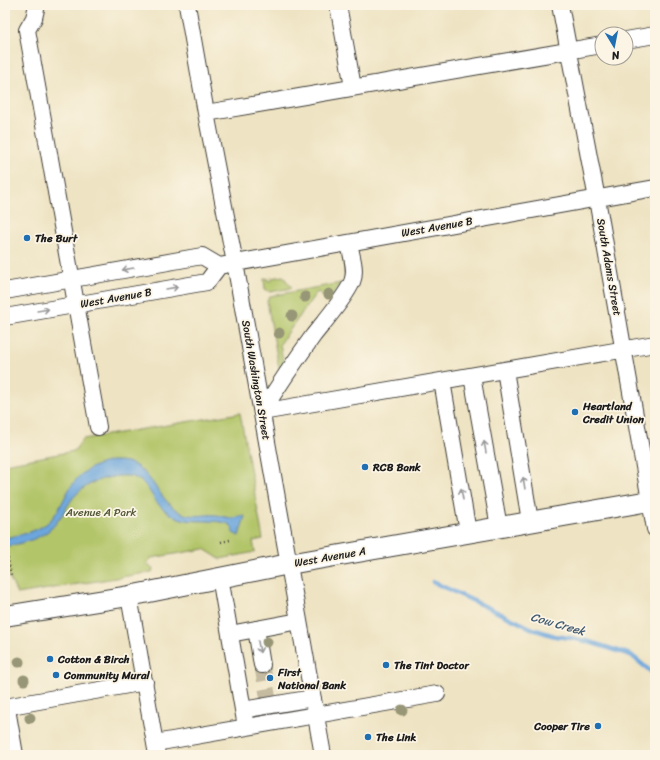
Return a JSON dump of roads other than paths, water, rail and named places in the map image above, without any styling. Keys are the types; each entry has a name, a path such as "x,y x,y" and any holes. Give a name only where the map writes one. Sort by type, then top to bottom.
{"main road":[{"name":"West Avenue A","path":"5,616 129,596 289,564 652,500"},
{"path":"5,708 13,755"}],"street":[{"path":"38,5 34,18 27,30 98,428"},
{"name":"South Washington Street","path":"187,5 323,755"},
{"path":"338,5 353,87"},
{"name":"South Adams Street","path":"560,5 652,500 655,529"},
{"path":"634,39 655,35"},
{"path":"206,113 594,46"},
{"name":"West Avenue B","path":"5,317 207,282 219,266 655,188"},
{"path":"262,412 294,361 342,298 352,282 354,275 349,243"},
{"path":"5,291 202,256 219,266"},
{"path":"262,412 655,344"},
{"path":"505,370 530,521"},
{"path":"472,376 499,527"},
{"path":"442,381 468,532"},
{"path":"220,577 246,727"},
{"path":"129,596 156,749 246,727 437,694"},
{"path":"230,634 299,621"},
{"path":"256,629 262,665"},
{"path":"5,708 145,682"},
{"path":"243,710 268,701 313,698"}],"water":[{"path":"112,461 128,462 140,469 168,503 182,513 195,516 218,515 227,518 245,516 239,536 233,533 232,527 229,524 187,520 167,512 159,505 142,482 133,477 122,476 101,480 85,487 73,498 59,520 47,532 32,540 5,547 5,538 31,532 46,524 57,512 69,489 78,477 89,469"}],"waterway":[{"name":"Cow Creek","path":"433,582 533,629 555,636 586,641 631,655 655,675"}],"tunnel":[{"path":"262,665 268,697"}],"place":[{"name":"The Burt","path":"27,238"},
{"name":"Heartland Credit Union","path":"575,412"},
{"name":"RCB Bank","path":"365,467"},
{"name":"Cotton & Birch","path":"50,659"},
{"name":"The Tint Doctor","path":"386,665"},
{"name":"Community Mural","path":"56,675"},
{"name":"First National Bank","path":"270,678"},
{"name":"Cooper Tire","path":"598,726"},
{"name":"The Link","path":"368,737"}],"park label":[{"name":"Avenue A Park","path":"101,512"}]}
